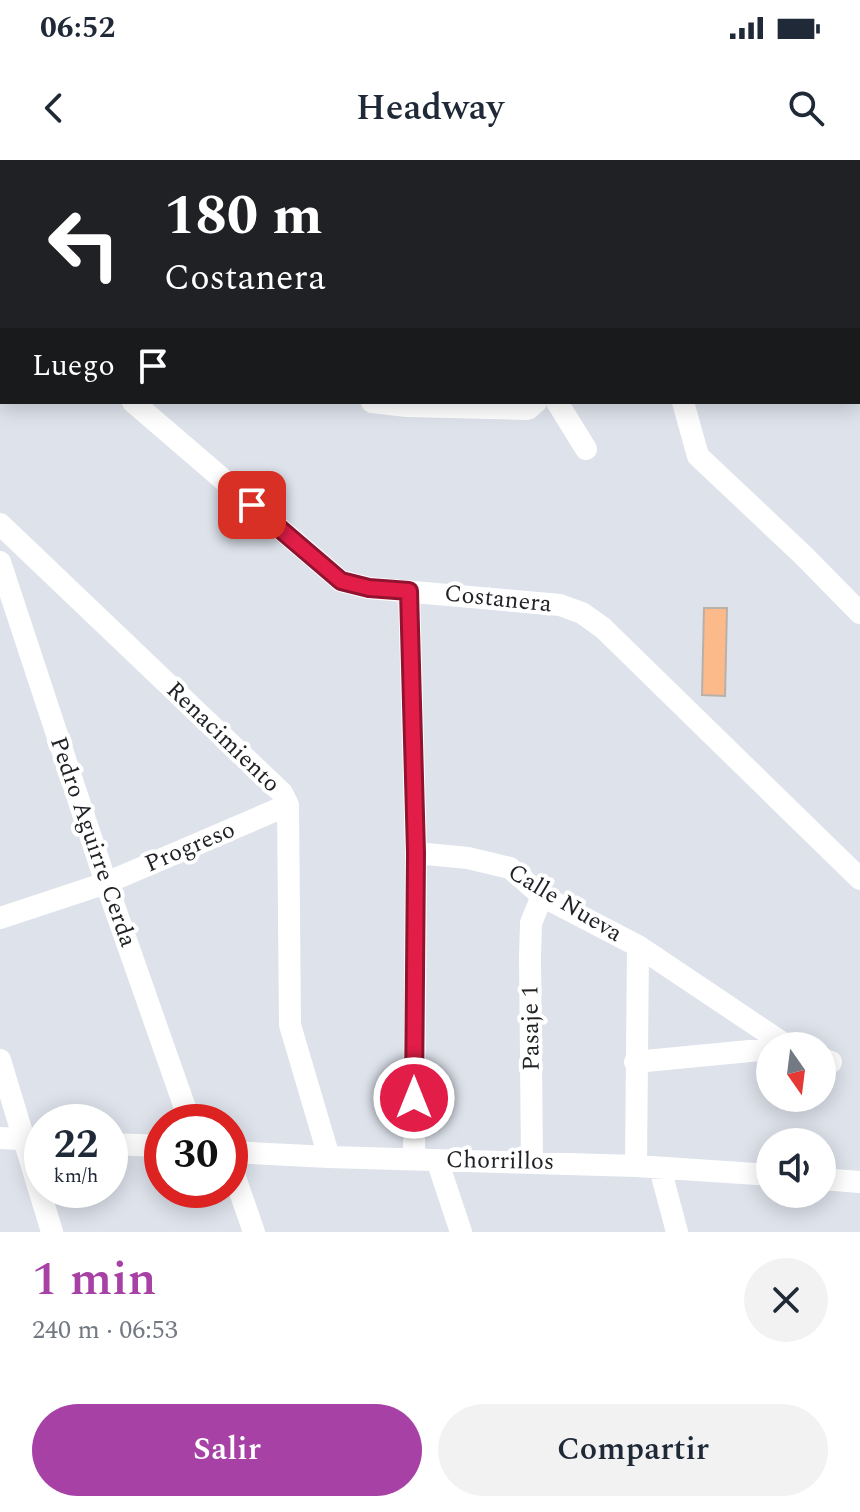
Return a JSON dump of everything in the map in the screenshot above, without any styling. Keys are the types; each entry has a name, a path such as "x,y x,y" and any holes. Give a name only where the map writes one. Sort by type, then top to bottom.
{"street":[{"path":"390,404 528,409 534,404"},
{"path":"558,404 586,449"},
{"path":"684,404 698,456 860,613"},
{"name":"Costanera","path":"137,406 341,581 369,588 560,605 582,613 603,628 860,879"},
{"name":"Renacimiento","path":"0,524 282,793 288,805 290,1025 329,1157"},
{"name":"Pedro Aguirre Cerda","path":"0,562 106,883 184,1104"},
{"path":"409,591 416,853 414,1159"},
{"name":"Progreso","path":"0,918 106,883 288,805"},
{"name":"Calle Nueva","path":"416,853 468,858 510,868 542,896 638,946 636,1166"},
{"name":"Pasaje 1","path":"532,1162 530,934 542,896"},
{"path":"638,946 766,1032"},
{"path":"635,1062 756,1050"},
{"path":"0,1060 24,1116"},
{"path":"0,1138 24,1139"},
{"name":"Chorrillos","path":"248,1153 636,1166 756,1174"},
{"path":"437,1160 461,1232"},
{"path":"660,1168 677,1232"},
{"path":"836,1180 860,1182"},
{"path":"47,1208 52,1232"},
{"path":"246,1208 254,1232"}],"building":[{"path":"704,608 727,608 725,696 702,695"}],"route":[{"path":"252,505 341,581 369,588 409,591 416,853 414,1098"}]}
